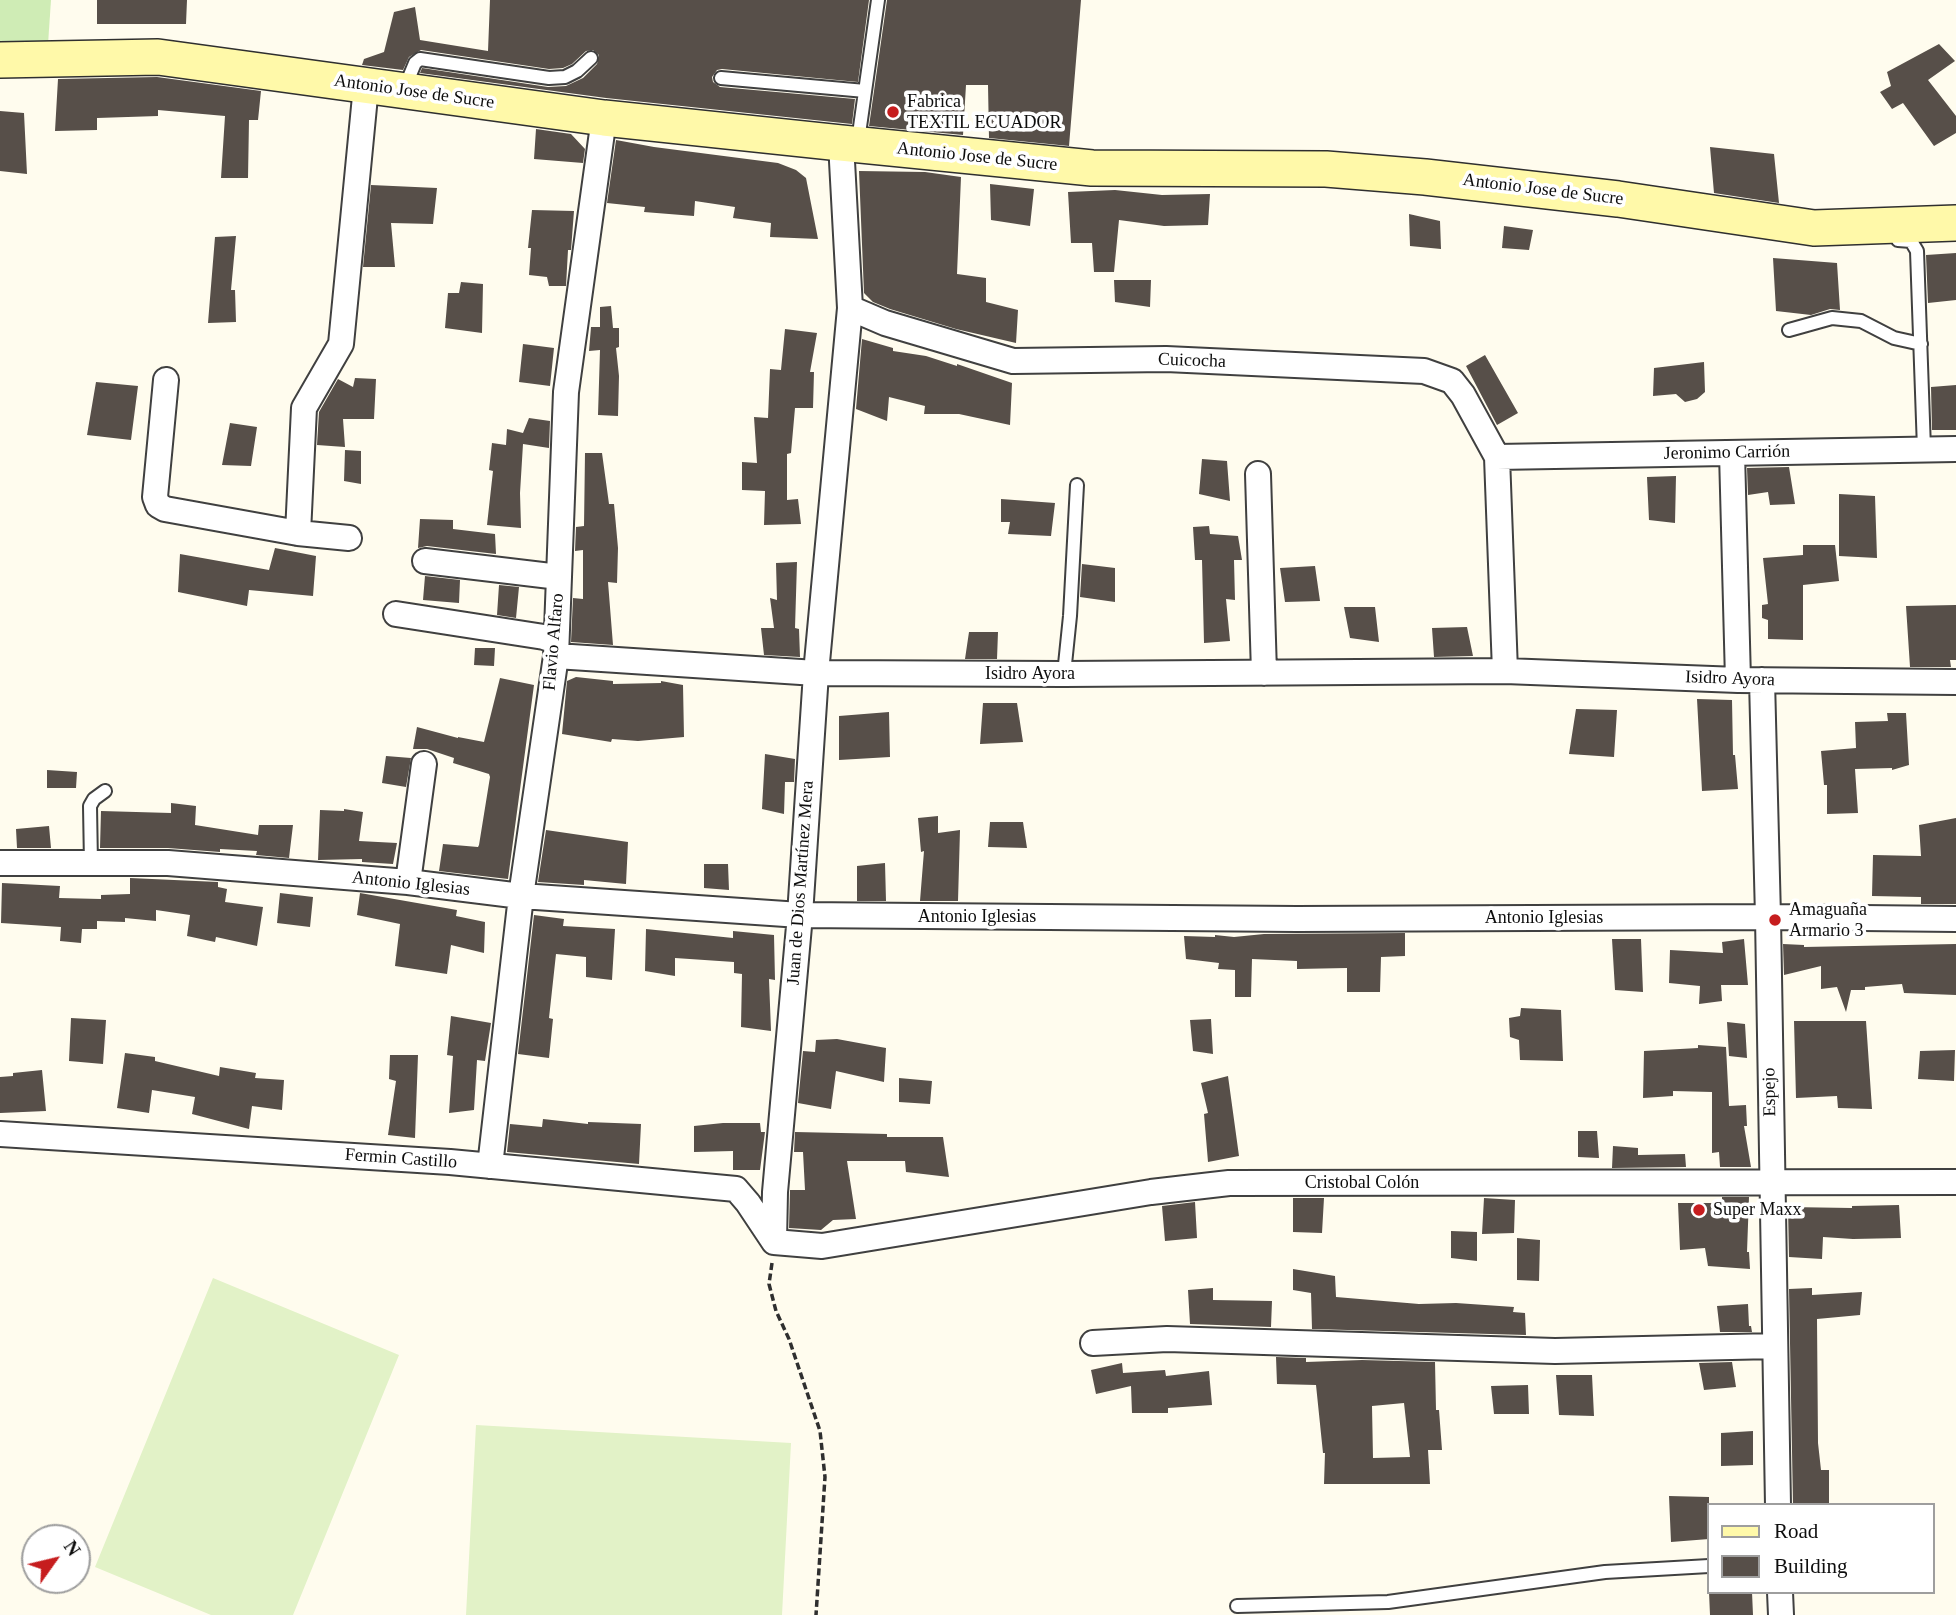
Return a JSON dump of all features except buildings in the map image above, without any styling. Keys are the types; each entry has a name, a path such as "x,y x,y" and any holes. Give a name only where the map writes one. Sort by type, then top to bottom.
{"street":[{"name":"Antonio Jose de Sucre","path":"0,60 158,58 604,118 1092,168 1326,169 1425,177 1618,199 1814,228 1956,223"},
{"path":"298,533 304,408 341,344 366,86"},
{"name":"Flavio Alfaro","path":"490,1166 521,895 556,648 566,392 604,118"},
{"name":"Juan de Dios Martínez Mera","path":"774,1242 775,1192 800,915 816,673 850,308 849,144"},
{"name":"Cuicocha","path":"850,308 885,323 1013,361 1166,359 1424,370 1452,381 1463,395 1497,457"},
{"path":"166,380 155,497 158,505 165,509 298,533 349,538"},
{"name":"Jeronimo Carrión","path":"1497,457 1956,449"},
{"name":"Espejo","path":"1732,453 1768,917 1778,1503"},
{"path":"1497,457 1504,671"},
{"path":"1258,474 1264,673"},
{"path":"425,561 559,577"},
{"name":"Isidro Ayora","path":"396,614 544,637 556,648 816,673 1504,671 1750,680 1956,682"},
{"path":"408,882 424,764"},
{"name":"Antonio Iglesias","path":"0,863 168,863 408,882 521,895 800,915 1284,919 1956,919"},
{"name":"Fermin Castillo","path":"0,1134 490,1166 775,1192"},
{"name":"Cristobal Colón","path":"774,1242 822,1246 1151,1192 1229,1184 1956,1182"},
{"path":"736,1189 774,1242"},
{"path":"1093,1343 1167,1339 1555,1351 1775,1346"},
{"path":"1780,1594 1781,1615"}],"lane":[{"path":"849,144 865,91 878,0"},
{"path":"404,91 415,63 420,59 549,78 565,77 577,71 591,58"},
{"path":"721,78 865,91"},
{"path":"1800,240 1856,240"},
{"path":"1884,240 1911,242 1917,251 1924,449"},
{"path":"1789,330 1832,318 1861,321 1894,338 1921,344"},
{"path":"1064,674 1077,485"},
{"path":"90,863 90,806 94,799 105,791"},
{"path":"1237,1606 1388,1602 1605,1572 1708,1566"}],"path":[{"path":"774,1242 769,1284 776,1311 789,1339 820,1432 825,1477 816,1615"}],"green space":[{"path":"0,0 51,0 47,59 0,60"},
{"path":"213,1278 399,1355 293,1615 211,1615 95,1567"},
{"path":"476,1425 791,1443 782,1615 466,1615"}],"place":[{"name":"Fabrica TEXTIL ECUADOR","path":"893,112"},
{"name":"Amaguaña Armario 3","path":"1775,920"},
{"name":"Super Maxx","path":"1699,1210"}]}
